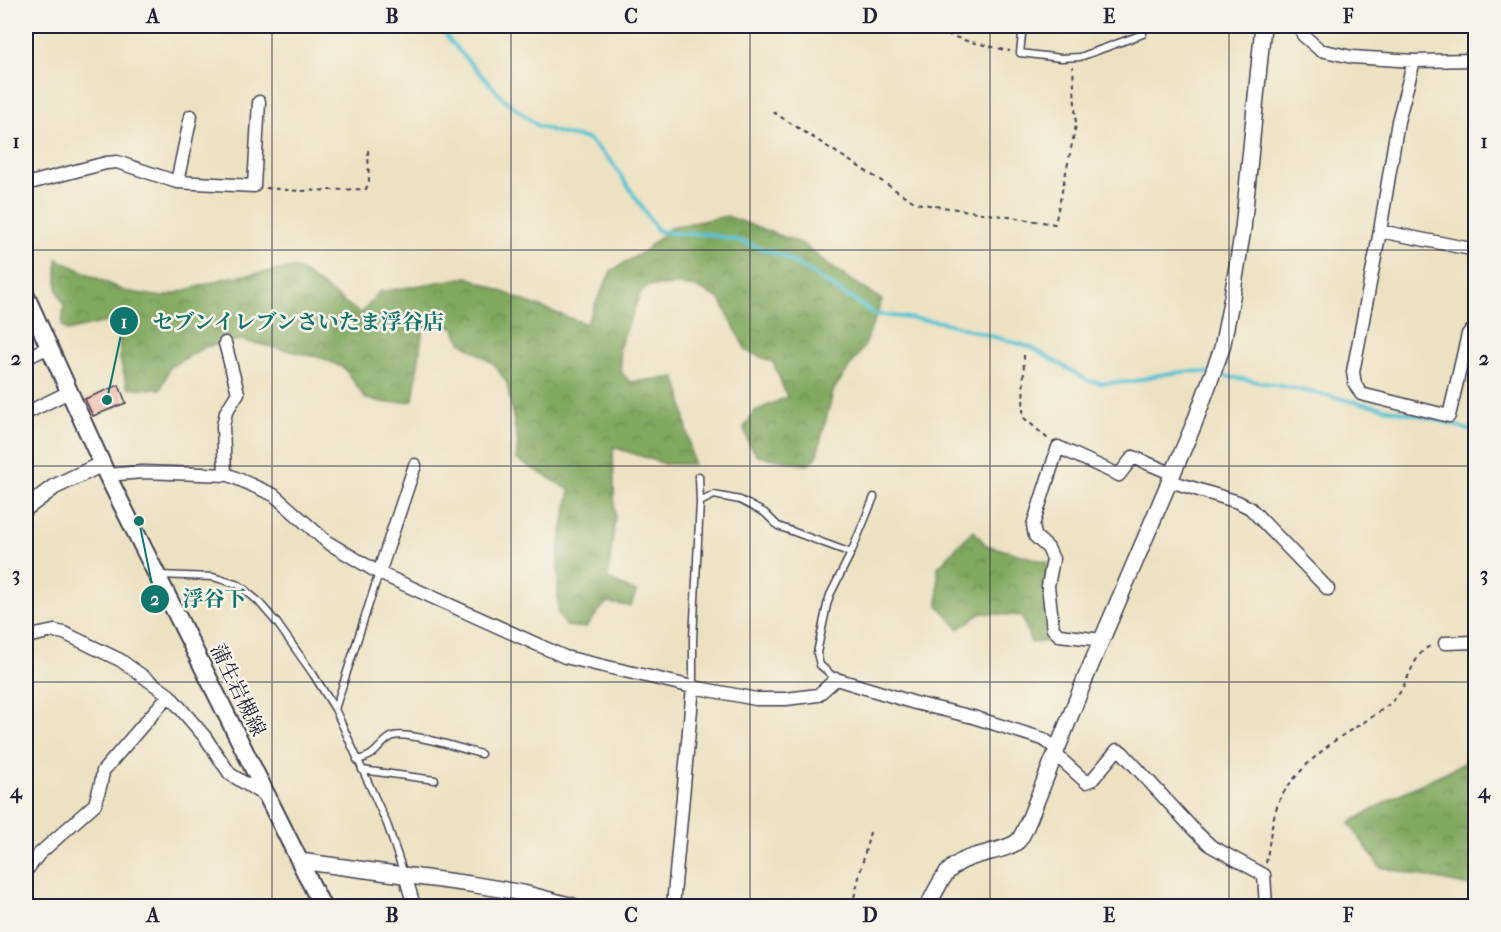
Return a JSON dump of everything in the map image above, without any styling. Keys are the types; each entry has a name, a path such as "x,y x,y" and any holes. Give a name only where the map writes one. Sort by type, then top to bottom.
{"main road":[{"name":"蒲生岩槻線","path":"26,296 105,470 322,906"}],"street":[{"path":"928,906 941,881 956,864 974,855 1008,846 1019,840 1194,424 1222,348 1232,297 1243,229 1263,26"},
{"path":"1302,26 1303,35 1320,50 1352,57 1414,61 1476,60"},
{"path":"1414,61 1398,121 1353,372 1355,384 1361,394 1449,417 1468,334 1476,327"},
{"path":"26,184 117,162 177,182 254,186 259,102"},
{"path":"177,182 191,116"},
{"path":"1380,231 1476,250"},
{"path":"225,344 238,393 226,412 225,475"},
{"path":"26,358 49,347"},
{"path":"26,413 69,392"},
{"path":"1102,640 1059,635 1053,629 1048,586 1053,559 1048,548 1035,536 1033,525 1058,447 1119,475 1133,457 1172,478 1250,508 1329,589"},
{"path":"379,573 415,465"},
{"path":"26,508 54,487 105,470 229,475 274,495 327,542 379,573 565,657 693,687 756,699 786,699 818,695 836,679 1043,739 1086,782 1092,780 1117,750 1122,752 1211,846 1264,875 1266,906"},
{"path":"26,637 54,631 64,633 120,660 169,695 205,737 230,774 267,797"},
{"path":"1445,643 1476,642"},
{"path":"673,906 693,687"},
{"path":"26,872 39,854 95,804 103,771 169,695"},
{"path":"299,861 470,884 524,893 573,906"},
{"path":"405,875 414,906"}],"lane":[{"path":"1023,26 1020,53 1061,58 1080,57 1143,34 1142,26"},
{"path":"693,687 699,477"},
{"path":"700,502 714,495 740,501 765,513 778,526 851,553"},
{"path":"836,679 820,664 817,653 830,594 851,553 874,497"},
{"path":"335,709 379,573"},
{"path":"158,575 213,577 239,585 258,601 277,623 335,709 387,824 405,875"},
{"path":"357,760 369,758 392,736 399,734 482,754"},
{"path":"362,770 435,780"}],"path":[{"path":"921,26 967,41 1020,53"},
{"path":"773,112 916,203 1055,224 1076,125 1072,57"},
{"path":"254,186 299,191 366,189 369,182 368,148"},
{"path":"1024,355 1023,417 1058,447"},
{"path":"1264,875 1273,824 1280,800 1292,782 1332,742 1366,721 1397,697 1417,658 1429,646 1445,643"},
{"path":"852,906 870,832"}],"green space":[{"path":"727,216 803,244 828,265 882,300 864,347 834,389 816,458 807,465 758,456 749,444 744,427 755,411 787,397 773,362 746,351 720,299 696,287 678,285 649,286 640,294 619,348 622,373 630,382 675,377 680,390 693,464 665,464 613,447 615,519 608,579 636,592 631,606 606,603 585,628 566,626 558,613 558,555 570,490 516,459 518,444 507,383 495,365 461,342 453,327 423,327 413,401 388,403 366,399 344,368 322,358 240,340 205,347 170,367 161,389 128,388 120,360 119,329 106,322 67,331 62,326 64,306 57,290 57,259 124,291 163,297 226,278 294,268 361,314 379,292 468,277 586,324 611,271 643,252 671,227"},
{"path":"973,530 986,545 1047,562 1050,641 1031,643 1022,616 982,613 959,629 938,605 938,567"},
{"path":"1475,758 1475,887 1380,867 1349,823 1400,794"}],"building":[{"path":"119,385 126,403 93,416 85,399"}],"waterway":[{"path":"438,26 504,99 538,126 588,139 611,161 658,231 708,234 740,241 781,255 875,314 942,322 1030,347 1089,381 1131,382 1158,375 1192,371 1209,373"},
{"path":"1217,375 1294,388 1410,414 1476,433"}],"place":[{"name":"セブンイレブンさいたま浮谷店","path":"107,400"},
{"name":"浮谷下","path":"139,521"}]}
